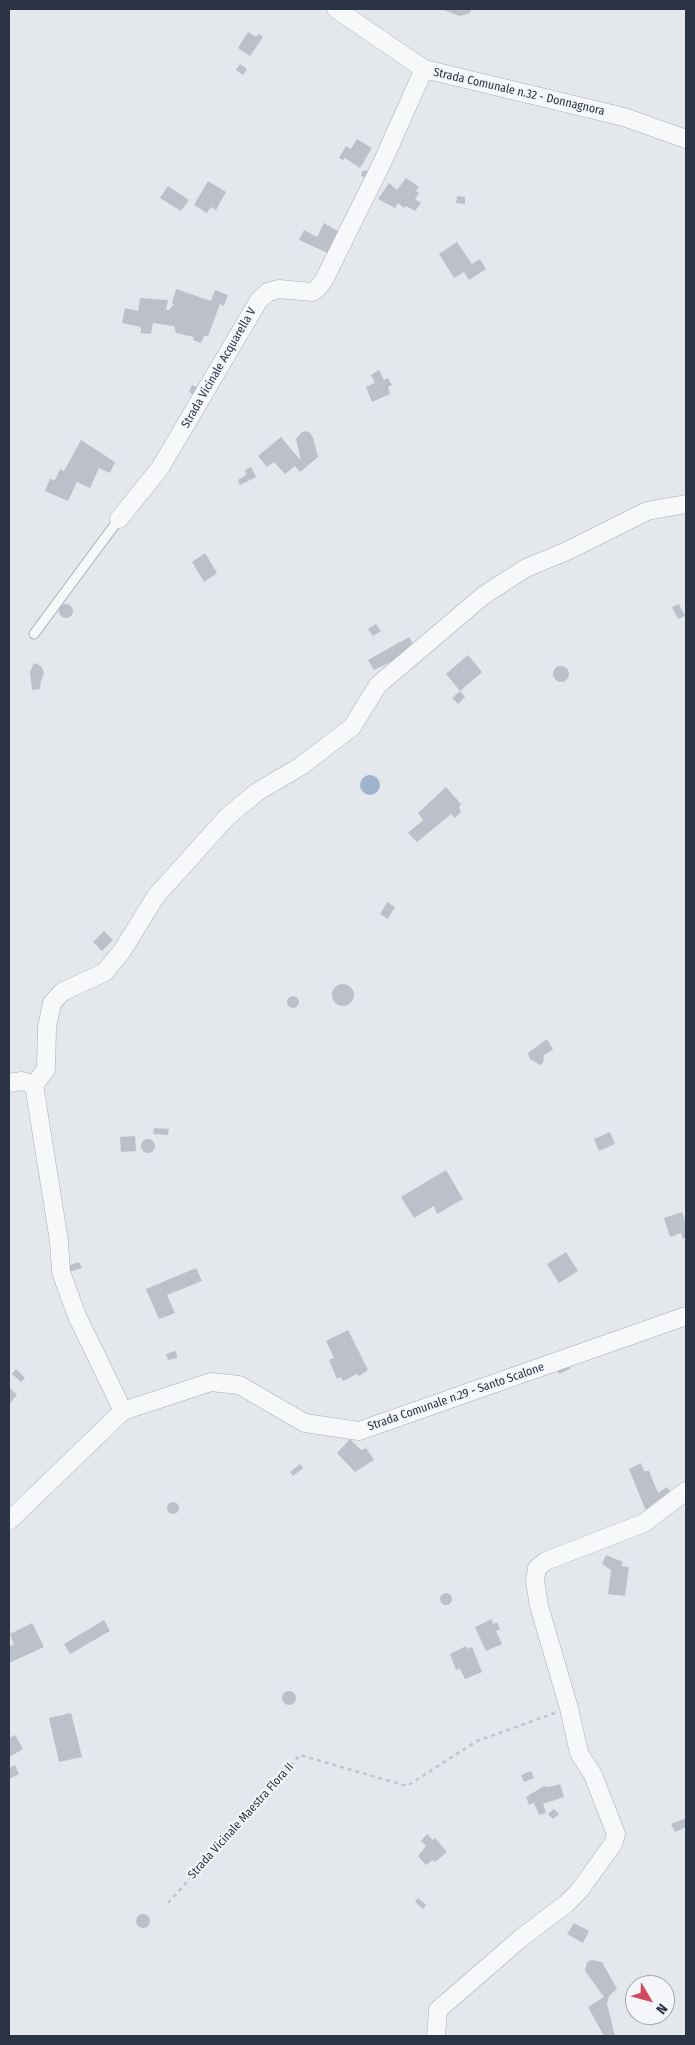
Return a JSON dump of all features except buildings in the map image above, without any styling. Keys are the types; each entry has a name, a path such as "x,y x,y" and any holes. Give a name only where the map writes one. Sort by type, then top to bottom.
{"street":[{"name":"Strada Comunale n.32 - Donnagnora","path":"336,9 424,70 624,117 686,139"},
{"name":"Strada Vicinale Acquarella V","path":"119,519 160,468 259,300 268,292 279,289 312,292 324,280 382,163 424,70"},
{"path":"122,1411 77,1316 61,1272 59,1240 34,1085 46,1070 47,1027 52,1003 62,992 105,972 122,950 156,896 227,817 257,792 301,766 352,727 378,685 484,594 526,568 575,547 647,511 686,504"},
{"path":"9,1083 22,1081 34,1085"},
{"name":"Strada Comunale n.29 - Santo Scalone","path":"9,1521 122,1411 211,1382 239,1385 305,1423 359,1431 686,1316"},
{"path":"436,2036 438,2010 521,1938 566,1904 579,1891 612,1844 616,1834 592,1775 579,1753 539,1606 535,1581 536,1568 546,1561 644,1523 686,1491"}],"lane":[{"name":"Strada Vicinale Acquarella V","path":"34,634 119,519"}],"path":[{"name":"Strada Vicinale Maestra Flora II","path":"168,1903 300,1755 407,1786 477,1741 568,1708"}],"water":[{"path":"370,775 377,778 380,785 377,792 370,795 363,792 360,785 363,778"}]}
